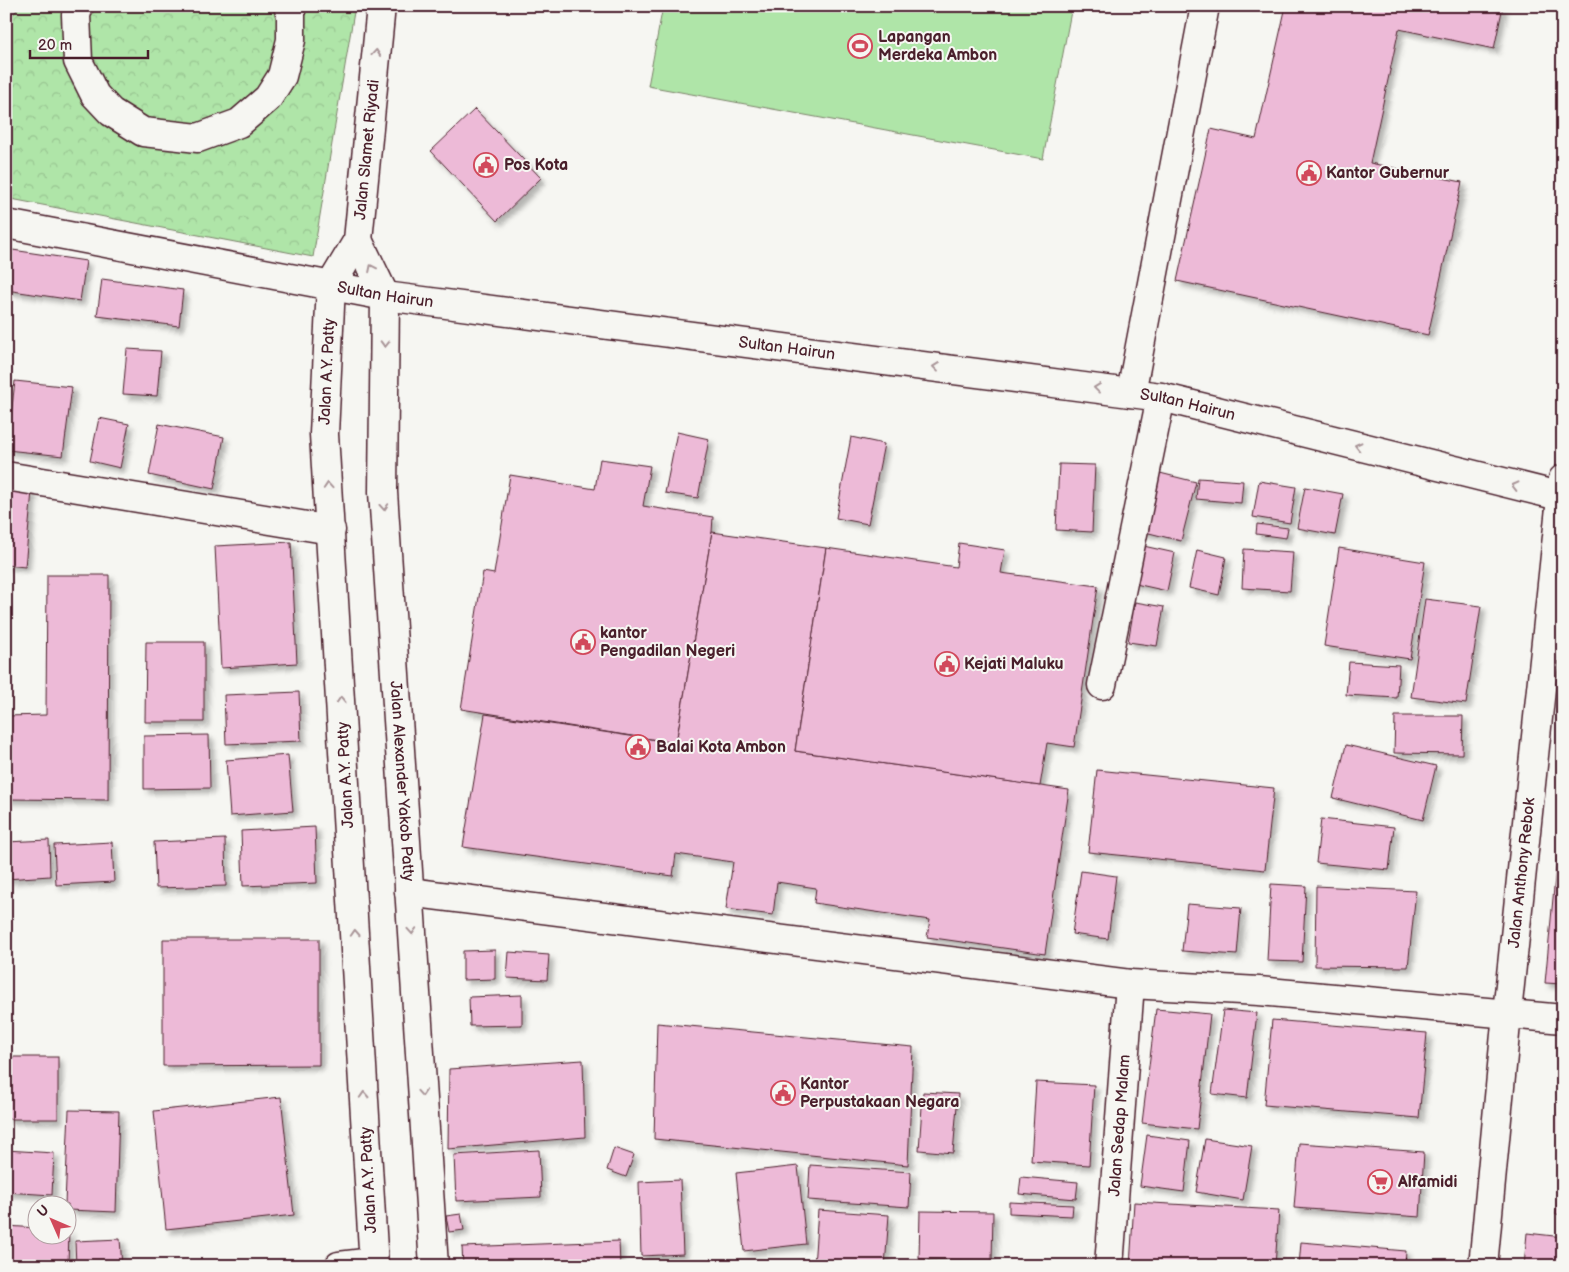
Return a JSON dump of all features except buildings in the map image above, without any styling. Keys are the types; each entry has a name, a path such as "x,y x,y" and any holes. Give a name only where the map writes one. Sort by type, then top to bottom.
{"street":[{"path":"79,6 76,15 78,61 95,95 111,112 143,132 198,138 239,123 268,98 282,76 291,40 291,15 288,6"},
{"name":"Jalan Slamet Riyadi","path":"331,285 358,240 380,6"},
{"path":"1131,393 1206,6"},
{"name":"Sultan Hairun","path":"6,224 385,296 1161,397 1562,491"},
{"path":"358,240 385,296"},
{"name":"Jalan A.Y. Patty","path":"331,285 324,434 374,1264"},
{"name":"Jalan Alexander Yakob Patty","path":"385,296 384,492 434,1266"},
{"path":"1102,684 1161,397"},
{"path":"6,476 29,478 138,499 232,512 331,530"},
{"name":"Jalan Anthony Rebok","path":"1483,1266 1507,1013 1562,491"},
{"path":"409,892 1130,984 1259,991 1563,1019"},
{"name":"Jalan Sedap Malam","path":"1109,1266 1130,984"},
{"path":"339,1266 374,1264"}],"shaded area":[{"path":"1560,1069 1563,1070 1563,1133 1555,1132"}],"green space":[{"path":"20,6 355,6 313,257 6,198 6,23"},
{"name":"Lapangan Merdeka Ambon","path":"663,6 1072,6 1043,159 648,86"}],"place":[{"name":"Lapangan Merdeka Ambon","path":"860,46"},
{"name":"Pos Kota","path":"486,165"},
{"name":"Kantor Gubernur","path":"1309,173"},
{"name":"kantor Pengadilan Negeri","path":"583,642"},
{"name":"Kejati Maluku","path":"947,664"},
{"name":"Balai Kota Ambon","path":"638,747"},
{"name":"Kantor Perpustakaan Negara","path":"783,1093"},
{"name":"Alfamidi","path":"1380,1182"}]}
